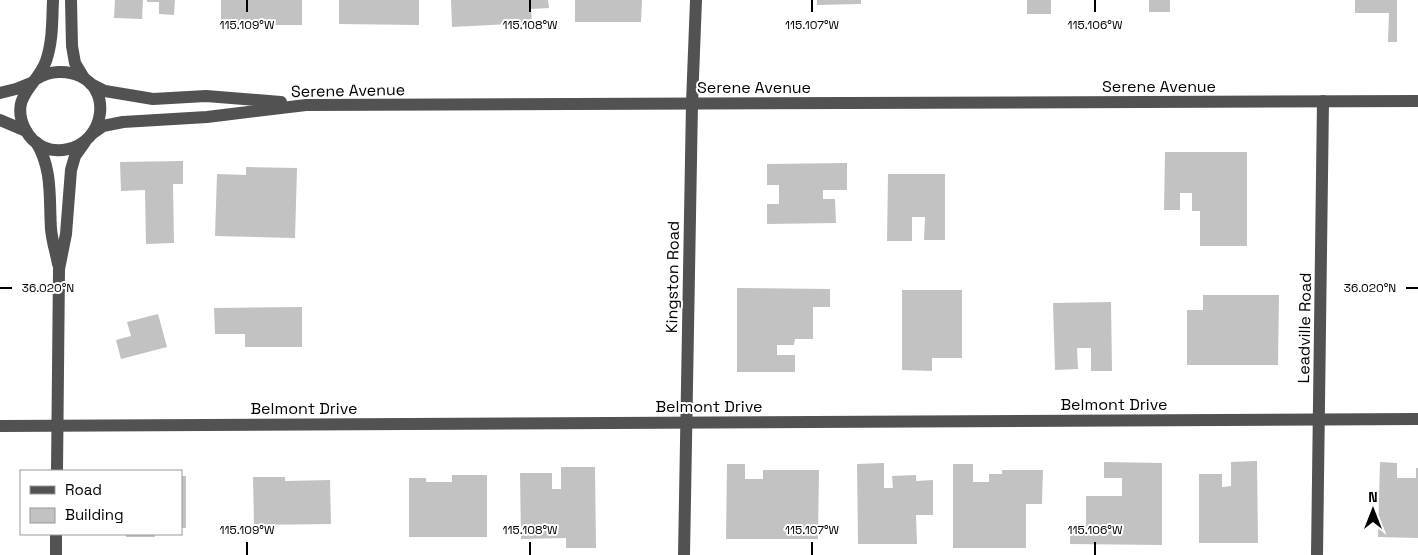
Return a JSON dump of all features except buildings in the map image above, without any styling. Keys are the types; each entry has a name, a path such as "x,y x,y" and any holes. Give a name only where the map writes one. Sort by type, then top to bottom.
{"street":[{"path":"53,0 50,45 46,61 41,72 22,98 20,109 26,131 36,142 46,159 51,232 59,269"},
{"path":"57,470 59,269 66,234 71,170 75,156 89,138 99,120 100,109 96,91 75,64 72,46 71,0"},
{"name":"Kingston Road","path":"684,555 692,104 696,0"},
{"path":"0,93 16,89 52,71 62,70 76,74 105,91 120,95 153,99 206,96 306,104"},
{"name":"Leadville Road","path":"1317,555 1323,101"},
{"name":"Serene Avenue","path":"89,138 103,126 123,122 207,117 306,104 1418,101"},
{"path":"0,120 26,131"},
{"path":"36,142 54,150 64,150 89,138"},
{"name":"Belmont Drive","path":"0,426 1418,419"},
{"path":"56,535 56,555"}]}
